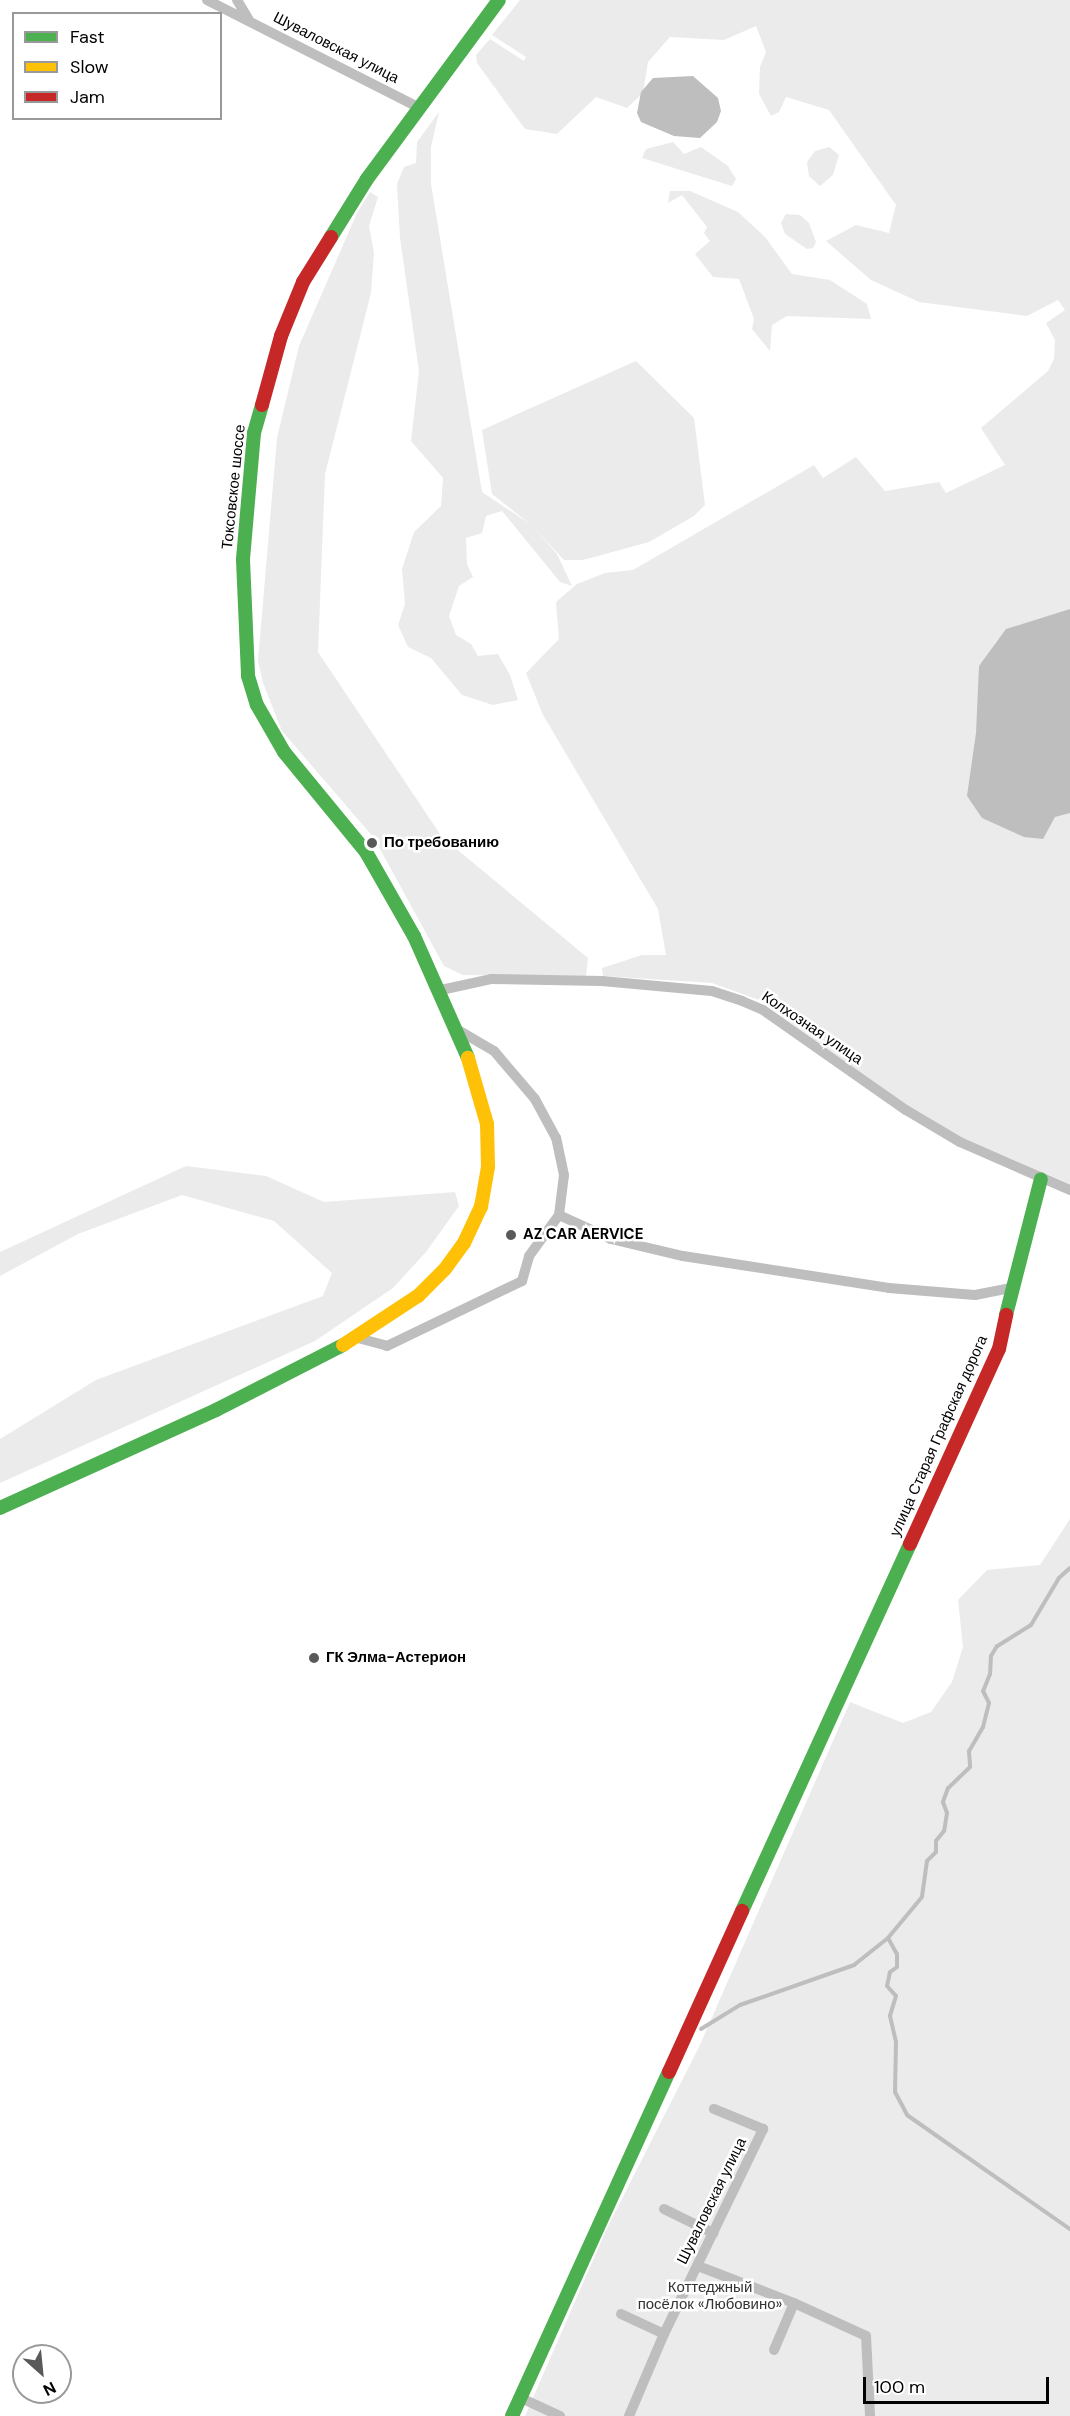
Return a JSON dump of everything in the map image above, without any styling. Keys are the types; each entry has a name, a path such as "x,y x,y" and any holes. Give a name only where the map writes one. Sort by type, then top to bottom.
{"main road":[{"name":"Токсовское шоссе","path":"0,1508 216,1410 358,1338 418,1296 445,1269 464,1243 481,1207 488,1167 487,1124 458,1030 441,990 402,912 354,834 271,734 248,676 244,622 244,527 252,453 281,336 321,248 418,106 499,0"},
{"name":"улица Старая Графская дорога","path":"512,2416 838,1697 999,1349 1011,1288 1041,1179"}],"street":[{"name":"Шуваловская улица","path":"207,0 418,106"},
{"path":"237,0 249,20"},
{"name":"Колхозная улица","path":"441,990 491,979 602,981 712,991 742,1000 763,1010 906,1110 960,1142 1070,1190"},
{"path":"358,1338 387,1346 522,1281 529,1256 559,1215 564,1175 556,1138 535,1099 494,1051 458,1030"},
{"path":"559,1215 611,1239 682,1256 889,1288 975,1295 1011,1288"},
{"name":"Шуваловская улица","path":"628,2416 664,2334 763,2129 714,2109"},
{"path":"664,2209 713,2233"},
{"path":"698,2266 794,2303 866,2336 870,2415"},
{"path":"774,2350 794,2303"},
{"path":"621,2314 664,2334"},
{"path":"521,2398 560,2416"}],"green space":[{"path":"520,0 1070,0 1070,1184 965,1139 905,1104 759,1000 712,983 603,976 602,968 642,955 666,955 658,909 543,715 526,673 559,639 556,602 577,584 605,573 633,570 814,465 823,478 856,457 885,491 939,482 946,493 1005,465 981,428 1048,371 1054,359 1055,340 1046,323 1065,310 1058,300 1027,316 919,302 871,280 826,241 856,225 889,233 896,205 829,110 786,97 779,112 771,116 759,94 760,67 766,52 756,26 724,40 670,37 648,62 643,93 627,108 596,97 557,134 525,129 477,63 476,55 490,39 524,61 526,57 492,35"},
{"path":"439,112 431,147 431,184 482,492 530,524 492,494 482,430 636,361 694,418 705,505 694,516 649,542 583,560 564,560 532,526 557,554 572,586 560,582 502,511 486,516 482,533 466,538 467,564 473,577 459,586 449,616 456,635 471,644 478,656 498,654 510,675 518,700 493,705 462,695 431,658 408,647 398,625 405,604 402,569 414,532 441,506 443,478 411,441 419,371 400,238 397,184 404,167 416,163 417,142"},
{"path":"673,142 684,154 701,147 728,166 736,179 732,186 642,158 646,149"},
{"path":"829,147 839,155 833,175 820,186 809,176 807,162 815,151"},
{"path":"670,191 690,191 738,212 765,237 792,274 830,280 867,304 871,319 787,316 772,325 770,351 752,329 754,319 739,279 713,277 695,254 710,241 704,233 707,227 682,195 668,203"},
{"path":"370,192 378,197 369,226 374,253 371,293 325,474 318,652 442,837 588,958 586,976 463,975 444,966 374,838 282,731 263,683 258,661 277,438 299,346 357,213"},
{"path":"786,214 800,215 809,223 816,242 813,248 807,249 785,234 781,223"},
{"path":"186,1166 266,1176 324,1202 455,1192 459,1206 426,1252 393,1288 315,1341 0,1483 0,1439 96,1380 323,1296 332,1273 274,1221 182,1195 78,1234 0,1276 0,1252"},
{"name":"Коттеджный посёлок «Любовино»","path":"1070,1519 1070,2416 525,2416 607,2228 699,2047 850,1702 903,1723 931,1712 952,1682 963,1647 958,1600 987,1570 1040,1565"}],"shaded area":[{"path":"693,76 718,98 721,111 717,122 700,138 674,136 641,122 637,113 641,92 653,78"},
{"path":"1070,609 1070,813 1055,817 1043,839 1024,837 982,818 967,796 976,733 979,666 1006,629"}],"waterway":[{"path":"1070,1568 1059,1578 1031,1625 997,1646 991,1656 990,1674 983,1691 989,1703 983,1727 969,1751 970,1767 948,1788 943,1802 947,1813 944,1831 936,1841 936,1852 927,1861 922,1897 888,1938 897,1954 897,1967 890,1972 887,1986 896,1996 890,2016 896,2042 895,2092 907,2115 1070,2229"},
{"path":"701,2029 740,2005 854,1965 888,1938"}],"traffic: fast":[{"path":"331,237 367,179 499,0"},
{"path":"262,405 254,433 243,560 248,676 257,705 284,752 366,852 414,936 468,1058"},
{"path":"1006,1315 1041,1179"},
{"path":"0,1508 216,1410 343,1345"},
{"path":"742,1911 910,1544"},
{"path":"512,2416 669,2072"}],"traffic: slow":[{"path":"343,1345 418,1296 445,1269 464,1243 481,1207 488,1167 487,1124 468,1058"}],"traffic: jam":[{"path":"262,405 281,336 303,282 331,237"},
{"path":"910,1544 999,1349 1006,1315"},
{"path":"669,2072 742,1911"}],"place":[{"name":"По требованию","path":"372,843"},
{"name":"AZ CAR AERVICE","path":"511,1235"},
{"name":"ГК Элма-Астерион","path":"314,1658"}]}
